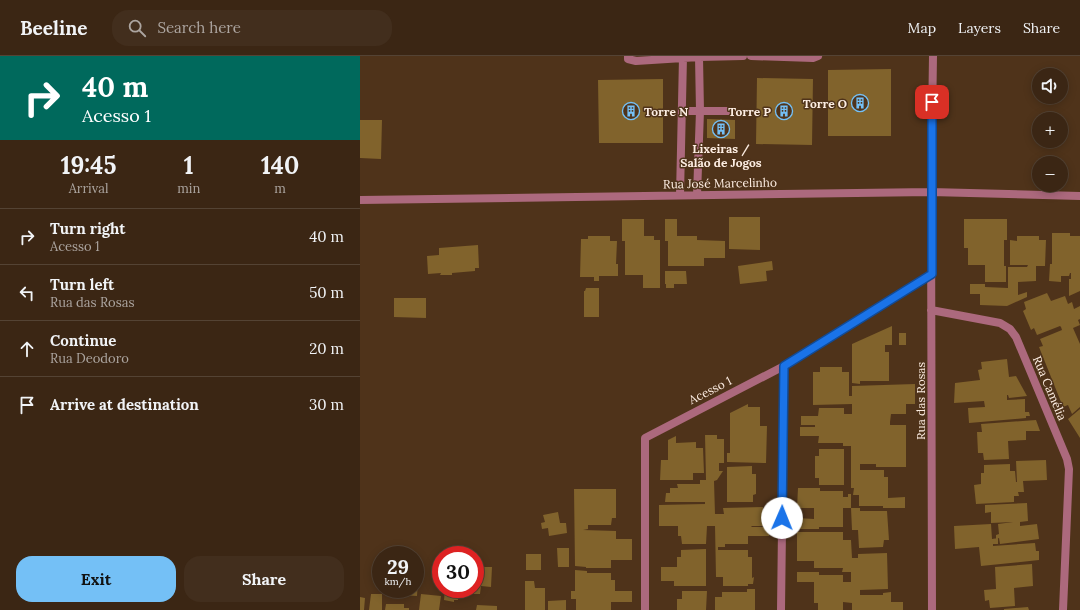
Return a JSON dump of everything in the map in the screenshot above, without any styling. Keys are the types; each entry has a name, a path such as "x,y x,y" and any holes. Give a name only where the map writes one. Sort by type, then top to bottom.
{"street":[{"path":"628,56 628,58 636,61 683,57 743,56"},
{"path":"751,56 813,58 818,56"},
{"name":"Rua das Rosas","path":"932,610 931,192 933,56"},
{"path":"680,195 683,57"},
{"path":"697,195 700,111 699,57"},
{"path":"683,111 731,111"},
{"name":"Rua José Marcelinho","path":"360,200 931,192 1080,196"},
{"name":"Acesso 1","path":"645,610 645,438 784,366 932,274"},
{"name":"Rua Camélia","path":"931,310 1000,323 1010,329 1016,337 1067,459 1069,469 1063,610"},
{"path":"781,610 784,366"}],"building":[{"name":"Torre O","path":"891,69 891,136 828,136 828,70"},
{"name":"Torre P","path":"757,78 813,79 812,145 756,144"},
{"name":"Torre N","path":"663,79 663,143 599,143 598,80"},
{"name":"Lixeiras / Salão de Jogos","path":"707,119 735,120 735,139 707,138"},
{"path":"360,120 382,120 381,159 360,158"},
{"path":"729,217 760,217 760,250 729,249"},
{"path":"622,219 644,219 644,236 654,236 654,240 660,240 660,288 643,288 643,275 625,275 625,241 622,241"},
{"path":"665,219 677,219 677,236 697,236 697,240 725,241 725,258 704,258 704,266 668,266 668,241 665,241"},
{"path":"964,219 1007,219 1007,240 1004,240 1004,266 1006,266 1006,282 985,282 985,265 968,265 968,248 964,248"},
{"path":"1052,233 1070,233 1070,236 1080,236 1080,291 1069,296 1069,279 1071,279 1071,273 1069,276 1061,276 1061,282 1049,281 1050,264 1052,264"},
{"path":"588,236 610,236 610,241 617,241 616,264 618,264 618,276 599,276 599,281 594,281 594,277 580,277 581,239 588,239"},
{"path":"1017,236 1039,236 1039,240 1046,240 1045,266 1036,266 1036,281 1018,282 1018,295 1027,292 1027,297 1007,306 980,305 980,294 970,294 970,284 985,284 985,287 1008,288 1008,267 1027,267 1028,265 1010,265 1010,240 1017,241"},
{"path":"478,245 479,268 475,268 475,271 452,273 452,275 440,275 441,273 428,274 427,256 439,255 439,248"},
{"path":"772,261 773,270 766,271 767,281 740,284 738,266"},
{"path":"665,271 686,271 687,284 674,284 674,288 666,288"},
{"path":"586,288 599,288 599,317 584,317 584,291"},
{"path":"1047,293 1051,301 1065,296 1068,304 1072,302 1074,309 1080,306 1080,319 1078,320 1080,325 1073,328 1080,344 1080,407 1072,414 1068,405 1063,407 1039,347 1043,346 1040,339 1062,330 1061,327 1060,326 1037,335 1034,328 1031,330 1023,311 1026,309 1024,302"},
{"path":"394,298 426,298 426,318 394,317"},
{"path":"892,326 892,345 885,345 885,352 889,352 889,381 860,381 860,384 852,383 852,344"},
{"path":"899,333 906,333 906,345 899,345"},
{"path":"1007,359 1009,377 1016,376 1027,396 1009,398 1007,395 1007,400 1025,399 1025,412 1029,412 1030,416 1026,416 1026,418 969,423 968,408 985,407 984,401 954,403 955,383 980,380 978,370 982,369 981,362"},
{"path":"820,367 842,367 842,372 849,372 849,396 852,396 852,386 915,384 915,404 906,404 906,414 891,414 890,422 890,425 906,425 906,467 876,467 876,464 860,464 860,470 884,470 884,477 888,477 888,498 905,497 905,508 859,506 859,495 853,495 854,488 851,488 851,446 843,446 843,443 818,443 819,436 800,436 800,427 815,427 815,425 801,425 801,416 818,416 819,408 844,408 844,414 852,414 852,404 813,405 813,372 820,372"},
{"path":"748,404 748,407 760,407 760,426 767,426 766,463 727,462 727,453 730,453 730,413"},
{"path":"1080,409 1080,438 1068,419"},
{"path":"1036,420 1040,431 1026,431 1026,440 1008,441 1009,459 984,460 983,453 978,453 977,432 982,432 981,424"},
{"path":"705,435 717,435 717,439 724,439 724,463 719,463 719,471 723,471 717,480 714,481 715,514 724,514 723,508 763,507 763,515 769,515 769,526 751,526 769,527 769,536 748,536 748,544 725,544 725,547 718,547 718,550 748,550 748,557 752,557 752,578 754,577 753,584 748,584 748,586 723,586 723,577 716,577 715,526 707,526 706,544 682,544 681,536 678,536 678,526 659,526 659,505 705,504 705,502 665,502 666,493 670,493 670,488 678,488 677,484 700,484 700,480 706,480"},
{"path":"676,436 676,443 696,442 696,448 703,448 704,473 693,473 693,480 660,480 661,460 668,460 668,440"},
{"path":"819,449 844,449 844,485 819,485 819,478 815,478 815,456 819,456"},
{"path":"1046,460 1047,480 1023,481 1024,492 1018,492 1019,496 1014,496 1014,502 976,504 974,485 981,484 981,473 984,473 984,465 1010,464 1010,471 1015,471 1017,482 1016,461"},
{"path":"752,466 752,474 756,474 756,494 753,495 753,502 727,502 727,467"},
{"path":"798,488 820,488 820,491 843,491 843,497 848,497 848,494 851,494 851,508 843,508 843,527 797,529 797,518 814,519 814,508 797,508"},
{"path":"574,489 616,489 616,518 612,518 611,525 588,525 588,529 583,530 616,531 616,539 632,539 632,560 611,560 611,568 586,568 575,566"},
{"path":"1027,503 1028,521 1020,522 1020,526 1037,524 1039,539 1000,544 999,538 996,539 996,535 999,534 998,524 1013,522 991,523 991,512 985,513 985,505"},
{"path":"851,508 860,508 860,511 887,511 889,540 884,540 883,547 859,548 858,530 852,530"},
{"path":"558,512 560,523 566,523 567,533 549,536 548,528 542,529 541,523 545,522 543,515"},
{"path":"991,524 992,539 998,538 998,544 993,544 993,546 1035,543 1036,551 1039,551 1039,560 981,566 979,547 955,549 954,526"},
{"path":"797,532 843,532 843,540 851,540 852,558 858,558 858,554 887,553 888,589 860,590 860,595 883,595 883,593 891,592 891,602 903,602 903,610 852,610 852,603 843,602 843,610 818,610 818,603 814,603 814,582 797,582 797,572 819,572 819,575 843,575 843,582 851,582 851,572 842,572 843,568 814,568 814,561 797,561"},
{"path":"557,548 569,548 569,567 558,567"},
{"path":"706,549 706,586 674,586 674,581 661,581 661,567 677,567 677,557 681,557 681,550"},
{"path":"526,554 541,554 541,570 526,570"},
{"path":"1032,564 1033,586 1014,588 1015,606 990,608 989,600 985,601 984,590 996,589 995,567"},
{"path":"484,567 492,567 491,587 484,586"},
{"path":"575,570 587,571 587,573 611,573 611,580 615,580 615,591 632,591 632,602 611,602 611,610 576,610 576,599 571,599 571,591 575,591"},
{"path":"525,581 534,581 535,588 545,588 545,610 525,610"},
{"path":"747,589 755,589 755,610 715,610 715,597 722,597 722,592 747,592"},
{"path":"682,591 707,591 706,610 677,610 677,599 682,599"},
{"path":"371,594 372,598 382,598 382,610 369,610"},
{"path":"424,594 432,595 432,598 441,598 439,610 419,610 420,598 424,598"},
{"path":"360,597 365,598 364,610 360,610"},
{"path":"444,598 458,598 458,600 454,600 454,602 444,600"},
{"path":"566,600 566,610 548,610 548,601"},
{"path":"386,604 404,604 404,608 409,608 409,610 385,610"},
{"path":"477,605 497,606 497,610 476,610"},
{"path":"1028,607 1029,610 1004,610 1004,609"}],"place":[{"name":"Torre O","path":"860,103"},
{"name":"Torre N","path":"631,111"},
{"name":"Torre P","path":"784,111"},
{"name":"Lixeiras / Salão de Jogos","path":"721,129"}],"route":[{"path":"782,518 784,366 932,274 932,102"}]}
